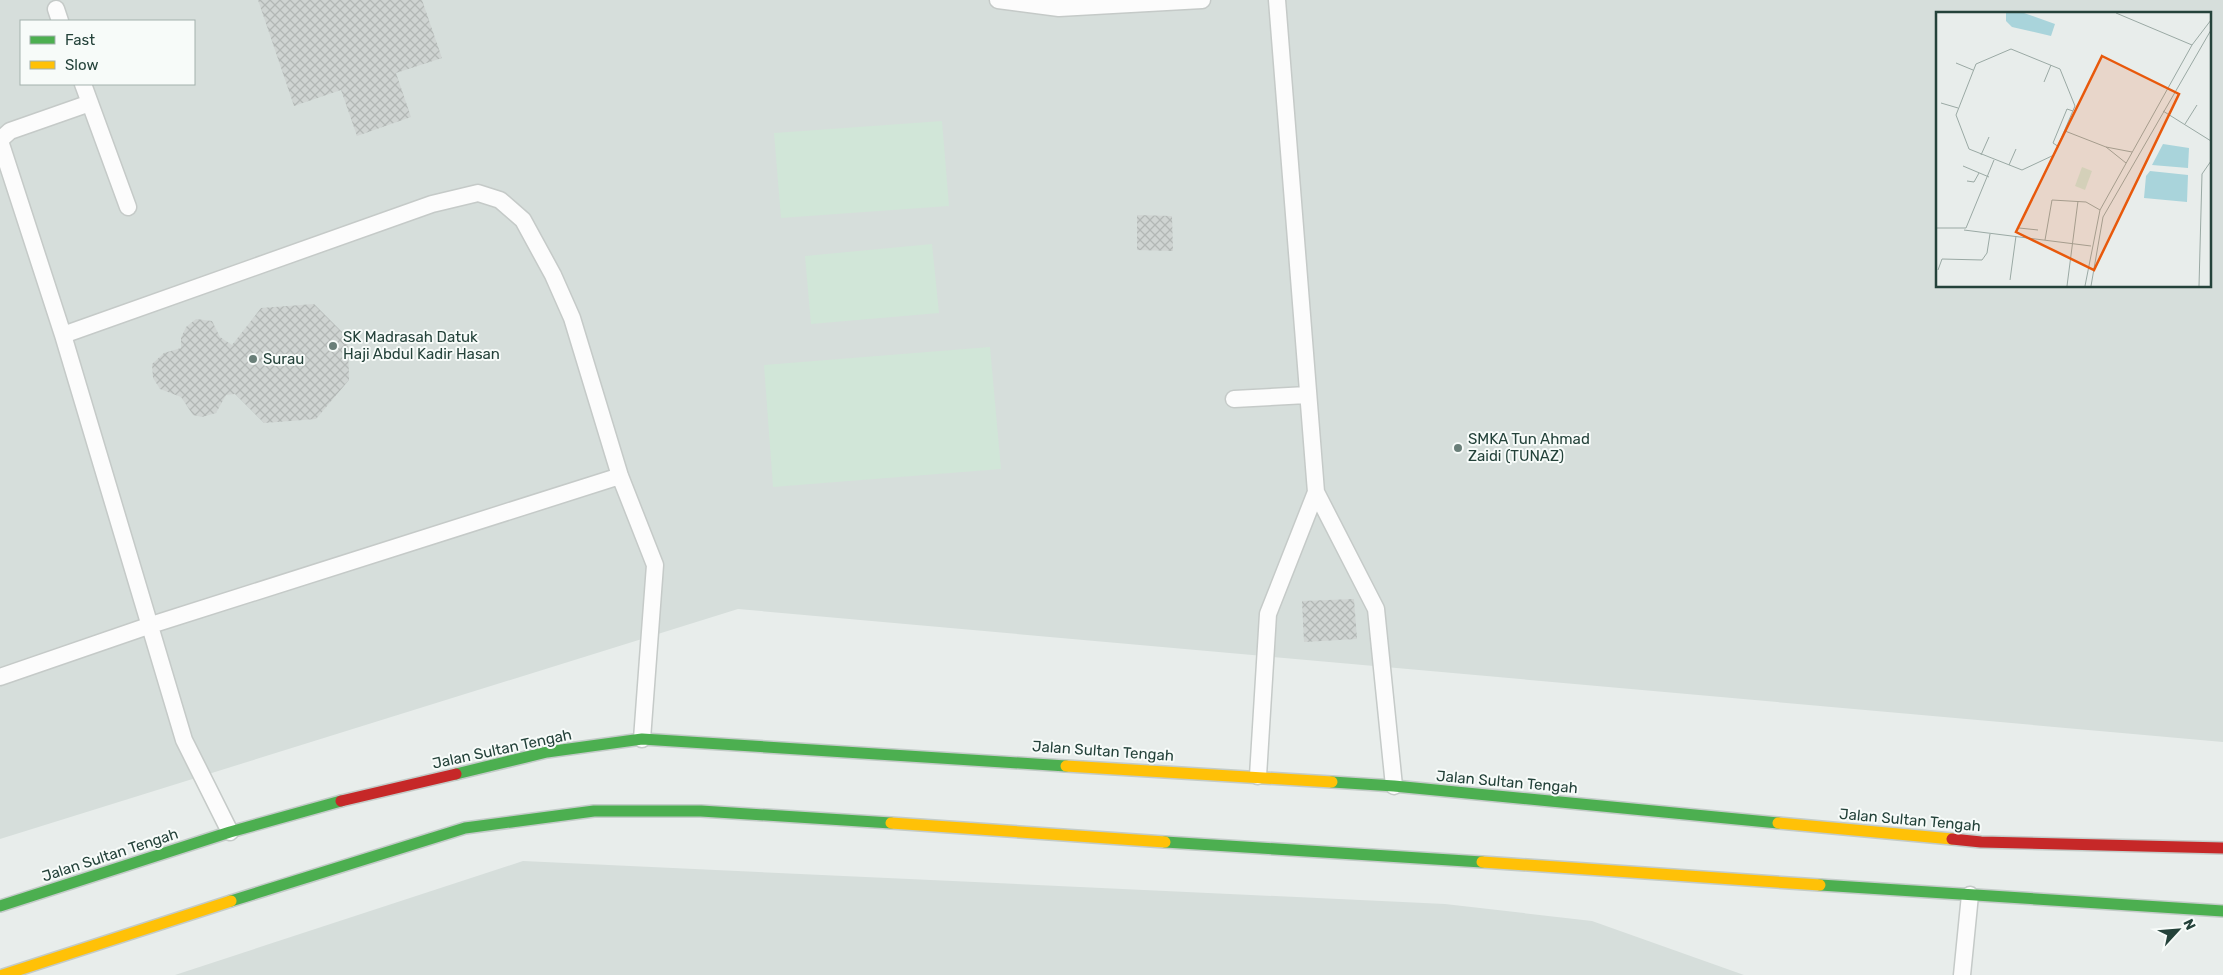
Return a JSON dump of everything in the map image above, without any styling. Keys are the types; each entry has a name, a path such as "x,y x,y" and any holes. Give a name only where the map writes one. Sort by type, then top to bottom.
{"main road":[{"name":"Jalan Sultan Tengah","path":"0,906 230,832 342,800 547,752 642,739 1394,786 1982,842 2223,848"},
{"path":"3,975 368,857 465,828 594,811 700,811 2223,911"}],"lane":[{"path":"998,0 1059,8 1082,3 1202,0"},
{"path":"1277,0 1316,492 1376,609 1394,786"},
{"path":"83,85 128,207"},
{"path":"90,103 10,131 0,140 63,336 184,740 230,832"},
{"path":"63,336 432,204 478,193 500,200 523,220 553,275 572,318 620,476 655,565 642,739"},
{"path":"1234,399 1307,395"},
{"path":"0,677 151,625 620,476"},
{"path":"1258,776 1268,614 1316,492"},
{"path":"1962,975 1970,895"}],"shaded area":[{"name":"SMKA Tun Ahmad Zaidi (TUNAZ)","path":"0,0 2223,0 2223,742 738,609 0,839"},
{"path":"523,861 1445,904 1592,921 1744,975 175,975"}],"green space":[{"path":"942,121 949,206 781,218 774,133"},
{"path":"932,244 939,313 811,324 805,256"},
{"path":"990,347 1001,469 773,487 764,365"}],"building":[{"path":"258,0 422,0 442,58 396,73 411,117 357,136 341,90 294,106"},
{"path":"1137,215 1172,216 1173,251 1137,250"},
{"name":"Surau","path":"314,304 348,338 349,380 316,419 264,423 235,394 226,395 216,413 202,417 193,415 181,397 160,389 153,378 152,364 164,353 181,348 181,338 186,327 196,319 212,321 220,337 232,345 261,308"},
{"path":"1354,599 1357,639 1304,642 1302,601"}],"traffic: fast":[{"path":"456,774 547,752 642,739 1066,766"},
{"path":"1332,782 1394,786 1778,823"},
{"path":"0,906 230,832 341,801"},
{"path":"231,901 465,828 594,811 701,811 891,823"},
{"path":"1165,842 1482,862"},
{"path":"1820,885 2223,911"}],"traffic: slow":[{"path":"1066,766 1332,782"},
{"path":"891,823 1165,842"},
{"path":"1778,823 1952,839"},
{"path":"1482,862 1820,885"},
{"path":"3,975 231,901"}],"traffic: jam":[{"path":"341,801 456,774"},
{"path":"1952,839 1981,842 2223,848"}],"place":[{"name":"SK Madrasah Datuk Haji Abdul Kadir Hasan","path":"333,346"},
{"name":"Surau","path":"253,359"},
{"name":"SMKA Tun Ahmad Zaidi (TUNAZ)","path":"1458,448"}]}
